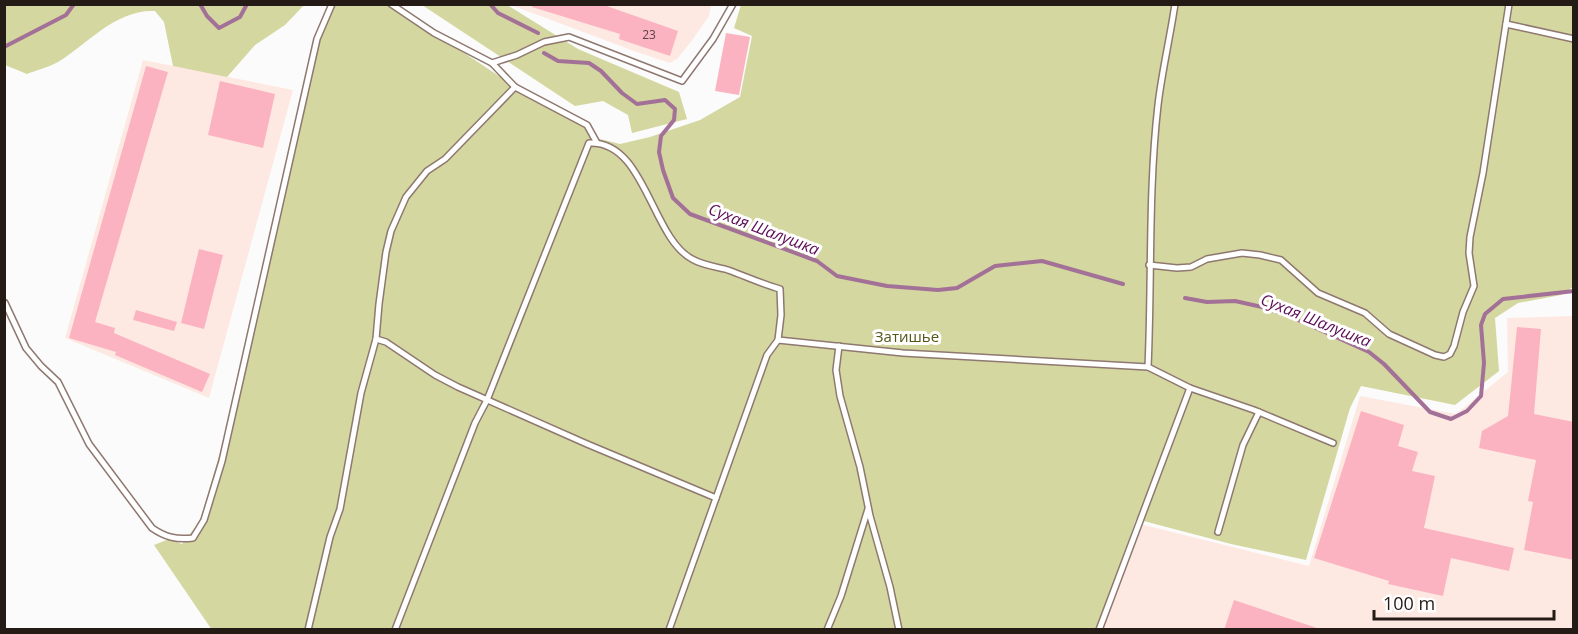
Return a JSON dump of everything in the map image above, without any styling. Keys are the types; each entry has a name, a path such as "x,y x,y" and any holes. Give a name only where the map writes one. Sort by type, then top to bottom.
{"lane":[{"path":"5,303 26,348 58,382 89,444 152,528 163,536 179,539 193,538 204,520 222,461 317,39 332,4"},
{"path":"391,4 434,33 492,63 516,87 587,125 597,143"},
{"path":"492,63 517,55 544,42 569,37 681,81 713,39 733,4"},
{"path":"1148,367 1149,234 1158,104 1175,4"},
{"path":"1149,265 1191,267 1207,259 1242,253 1281,260 1318,294 1365,313 1389,334 1435,355 1444,357 1450,354 1474,286 1469,253 1470,237 1483,173 1509,4"},
{"path":"1506,24 1574,39"},
{"path":"308,630 330,537 340,509 361,393 376,339 386,252 391,231 406,197 427,171 445,159 516,87"},
{"path":"395,630 424,559 462,453 487,400 589,143 597,143 616,150 645,188 667,234 692,259 780,290 781,315 778,340 767,355 669,630"},
{"path":"376,339 393,346 435,375 487,400 716,498"},
{"path":"778,340 903,353 1148,367 1191,388 1259,412 1333,443"},
{"path":"839,345 836,370 840,396 860,467 899,630"},
{"path":"1099,630 1191,388"},
{"path":"1218,532 1244,445 1259,412"},
{"path":"827,630 841,596 868,507"}],"shaded area":[{"path":"511,5 711,5 709,16 693,39 678,58 670,63"},
{"path":"143,60 293,90 209,398 65,338"},
{"path":"1573,316 1573,629 1100,630 1140,524 1309,566 1360,396 1456,414 1508,372 1507,318"}],"green space":[{"path":"9,4 304,5 285,25 255,45 227,77 173,66 164,22 155,11 128,15 115,21 58,62 27,74 5,65 5,7"},
{"name":"Затишье","path":"330,5 396,5 499,76 585,122 596,138 620,144 650,137 700,120 740,97 752,36 734,28 741,5 1573,5 1573,287 1561,295 1518,303 1495,318 1499,371 1455,405 1361,386 1350,408 1306,560 1231,544 1136,519 1099,629 212,630 154,545 169,539 182,544 200,521 229,422 315,41"},
{"path":"422,5 507,5 578,49 679,92 687,119 632,133 628,115 603,101 575,106"}],"building":[{"path":"532,4 601,4 678,31 670,56 619,39 620,34 532,7"},
{"path":"726,33 750,37 739,95 715,91"},
{"path":"146,66 168,72 95,322 115,328 114,333 210,374 202,392 115,355 116,352 69,338"},
{"path":"220,81 275,94 263,148 208,135"},
{"path":"199,249 223,255 204,329 181,323"},
{"path":"136,310 177,322 174,331 133,320"},
{"path":"1517,327 1541,329 1534,414 1574,422 1574,560 1524,550 1533,502 1528,501 1536,460 1479,448 1482,431 1508,416"},
{"path":"1361,411 1404,425 1398,446 1418,452 1412,471 1435,476 1424,528 1514,548 1509,571 1451,558 1443,596 1388,584 1389,581 1314,558"},
{"path":"1234,600 1317,628 1317,630 1224,630"}],"waterway":[{"name":"Сухая Шалушка","path":"4,47 66,15 74,4"},
{"name":"Сухая Шалушка","path":"200,4 207,16 219,28 240,17 247,4"},
{"name":"Сухая Шалушка","path":"490,4 498,13 538,33"},
{"name":"Сухая Шалушка","path":"544,53 558,61 589,63 637,104 665,100 675,109 674,120 661,136 659,152 673,198 690,214 817,261 837,276 887,286 938,290 957,288 995,266 1042,261 1123,284"},
{"name":"Сухая Шалушка","path":"1185,298 1207,302 1235,301 1262,307 1285,314 1369,352 1384,364 1430,412 1451,419 1467,411 1481,396 1484,363 1481,325 1485,314 1503,299 1574,291"}]}
